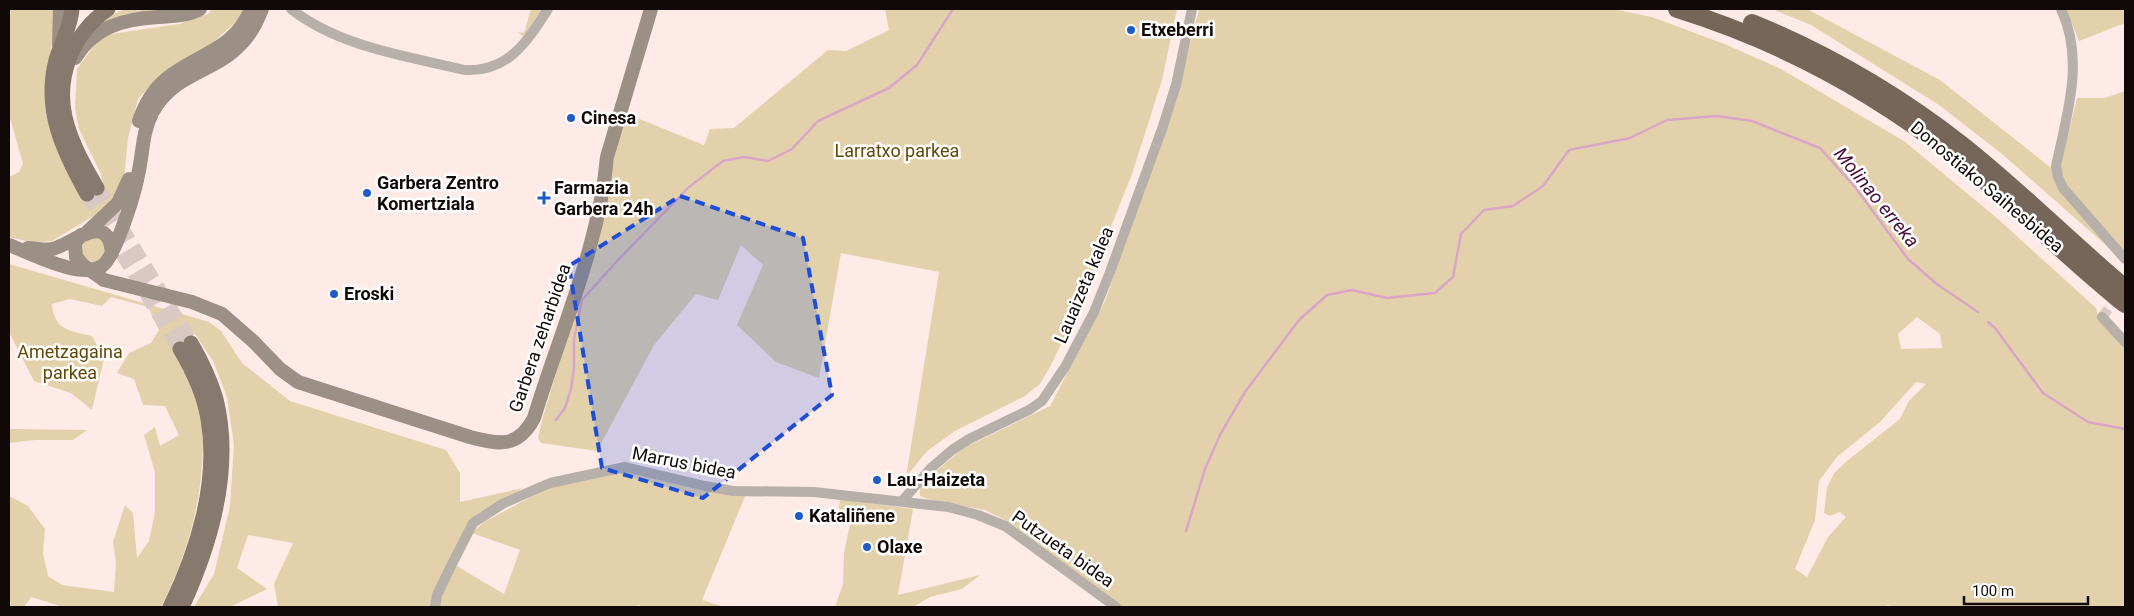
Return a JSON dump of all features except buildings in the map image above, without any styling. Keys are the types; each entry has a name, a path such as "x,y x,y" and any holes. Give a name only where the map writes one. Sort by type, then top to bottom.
{"highway":[{"name":"Donostiako Saihesbidea","path":"1676,9 1728,26 1792,54 1849,84 1892,110 1968,166 2125,304"},
{"name":"Donostiako Saihesbidea","path":"1715,9 1765,29 1828,58 1871,82 1913,109 1989,168 2125,288"}],"main road":[{"path":"72,9 70,22 59,51 52,80 52,111 64,151 92,191 65,118 63,105 65,74 76,40 90,23 108,9"},
{"path":"170,607 191,557 202,519 210,450 208,420 186,346 205,369 216,399 221,434 221,453 218,491 209,535 196,575 182,607"}],"street":[{"path":"59,51 60,9"},
{"path":"178,9 194,9"},
{"path":"65,74 87,42 111,25 129,20 180,16 200,9"},
{"path":"38,248 60,240 102,216 118,203 130,175 136,131 141,114 156,88 176,72 227,42 238,32 251,9"},
{"path":"111,257 112,246 104,235 99,232 84,233 75,243 76,257 91,269 103,266 111,257 138,177 143,140 152,113 169,90 200,70 221,60 241,45 255,25 262,9"},
{"path":"291,9 334,35 382,50 465,70 475,70 504,62 530,38 548,9"},
{"name":"Garbera zeharbidea","path":"11,245 34,256 68,267 81,270 91,269 104,280 135,286 214,310 232,322 280,369 304,385 487,442 499,444 520,438 534,418 592,241 604,182 606,157 651,9"},
{"name":"Lauaizeta kalea","path":"902,502 931,468 969,439 1029,410 1042,401 1065,368 1101,296 1162,129 1176,85 1192,9"},
{"path":"2061,9 2067,22 2073,59 2071,102 2056,166 2058,177 2063,188 2125,259"},
{"name":"Garbera zeharbidea","path":"11,245 52,249 84,233 102,216"},
{"name":"Garbera zeharbidea","path":"111,257 116,273 135,286"},
{"path":"2102,317 2125,342"},
{"name":"Marrus bidea","path":"435,607 437,595 474,523 504,503 550,482 625,467 733,491 814,492 902,502"},
{"path":"914,487 915,496 927,504"},
{"name":"Putzueta bidea","path":"902,502 948,507 978,515 1005,526 1116,607"}],"highlighted area":[{"path":"680,196 803,238 832,395 703,498 602,468 569,266"}],"green space":[{"path":"9,9 55,9 47,91 49,123 53,139 57,150 63,157 103,184 101,174 79,129 75,108 77,69 99,39 111,34 179,24 208,14 212,9 246,9 246,13 210,45 157,79 138,99 128,138 123,189 105,209 52,241 35,243 9,237 9,177 19,172 23,164 9,118"},
{"path":"125,9 180,10 88,31 103,19"},
{"path":"531,9 544,9 525,38 518,32 524,33"},
{"name":"Larratxo parkea","path":"885,9 1177,9 1162,80 1132,174 1078,309 1040,384 1025,396 955,431 927,451 906,477 939,272 841,253 819,378 776,362 737,325 763,265 741,245 718,300 696,294 654,345 597,451 541,443 538,438 543,417 595,243 621,128 627,114 704,145 710,129 734,128 828,50 846,51 889,30"},
{"path":"1199,9 1613,9 1652,17 1727,45 1781,69 1904,141 1998,219 2096,308 2099,320 2125,347 2125,607 1891,607 1888,605 1884,607 1122,607 1005,520 985,510 930,500 920,496 920,485 963,448 1050,406 1105,301 1176,99","holes":["1917,317 1940,334 1942,348 1901,349 1898,334","1916,382 1926,384 1909,401 1900,419 1834,473 1827,488 1824,513 1830,516 1840,512 1846,517 1828,537 1807,577 1795,569 1815,520 1819,481 1837,457 1880,422"]},
{"path":"1772,9 1807,9 1940,80 2050,167 2060,167 2077,98 2104,98 2125,91 2125,262 2002,154 1939,105 1811,25"},
{"path":"2066,9 2125,9 2125,23 2079,41"},
{"path":"99,235 108,251 96,262 92,262 84,257 82,253 84,240"},
{"path":"9,264 209,322 221,331 242,363 290,401 446,450 460,473 460,502 523,488 476,515 466,527 450,562 504,594 520,550 472,533 484,522 548,488 627,471 746,494 702,600 725,607 645,607 638,605 636,607 278,607 274,584 293,543 248,535 237,568 267,589 230,607 194,607 214,574 230,506 234,445 227,397 213,361 193,331 171,343 189,379 199,406 203,441 200,485 189,538 177,573 161,607 63,607 31,597 24,607 9,607 9,496 28,506 45,529 43,553 48,576 62,585 114,592 116,563 113,542 125,505 133,513 137,558 149,541 155,512 155,472 144,435 155,427 160,446 179,435 165,406 143,405 134,379 117,373 129,353 151,343 159,330 148,307 111,297 102,306 70,299 52,304 53,313 60,324 70,331 92,336 104,359 92,410 71,393 34,381 9,332"},
{"name":"Ametzagaina parkea","path":"9,429 87,430 73,440 35,440 9,443"},
{"path":"840,499 913,509 898,595 980,575 962,589 930,597 913,607 835,607 843,584 844,553 850,524 837,522"}],"waterway":[{"path":"556,420 565,408 571,389 574,368 574,339 582,300 618,260 689,187 723,161 744,157 768,161 792,149 818,121 889,88 917,65 953,9"},
{"name":"Molinao erreka","path":"1186,531 1205,469 1220,435 1245,392 1299,320 1327,295 1352,290 1387,298 1435,293 1453,277 1461,234 1484,210 1513,206 1543,186 1569,150 1630,138 1667,120 1717,116 1752,121 1820,148 1855,187 1908,259 1938,285 1978,312"},
{"name":"Molinao erreka","path":"1988,322 1995,328 2043,393 2088,422 2125,429"}],"tunnel":[{"path":"97,188 191,343"},
{"path":"87,194 180,349"},
{"path":"2102,317 2119,295"}],"place":[{"name":"Etxeberri","path":"1131,30"},
{"name":"Cinesa","path":"571,118"},
{"name":"Garbera Zentro Komertziala","path":"367,193"},
{"name":"Farmazia Garbera 24h","path":"544,198"},
{"name":"Eroski","path":"334,294"},
{"name":"Lau-Haizeta","path":"877,480"},
{"name":"Kataliñene","path":"799,516"},
{"name":"Olaxe","path":"867,547"}]}
